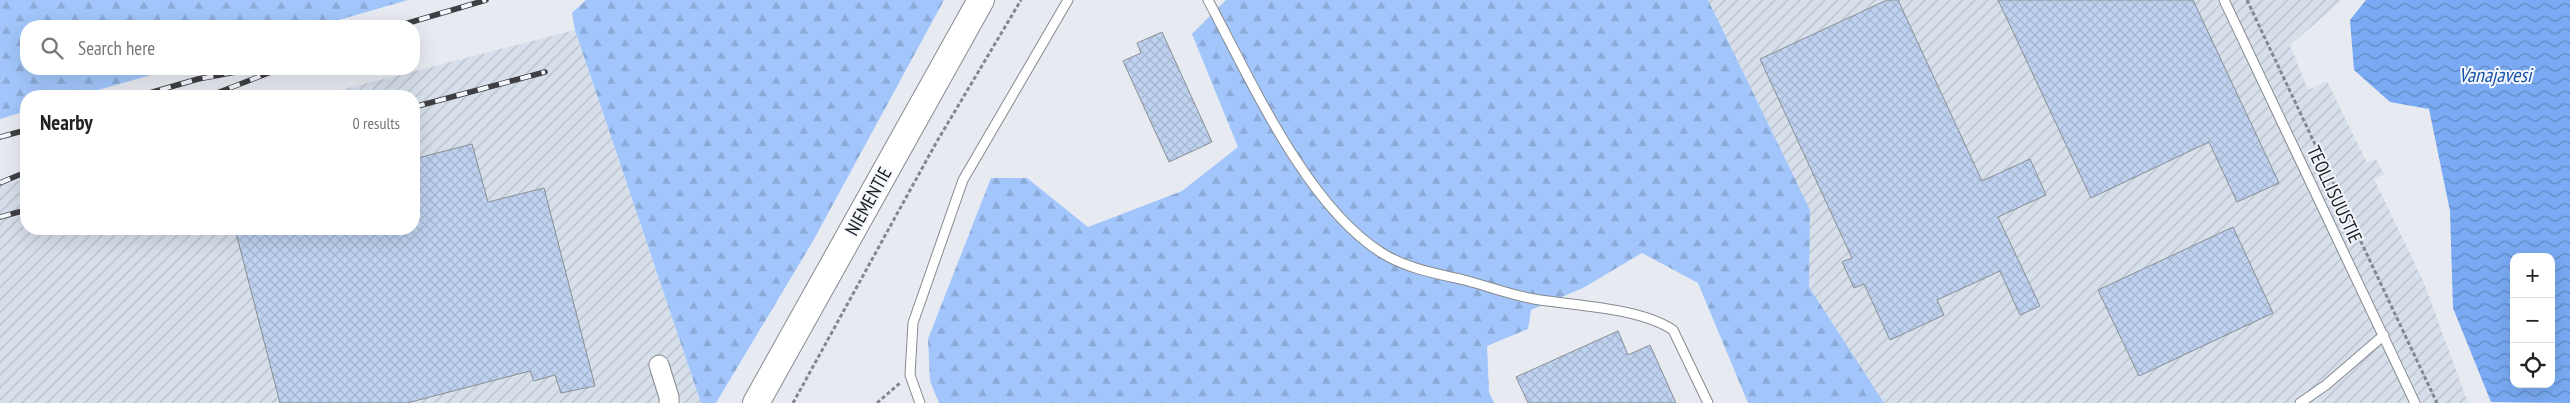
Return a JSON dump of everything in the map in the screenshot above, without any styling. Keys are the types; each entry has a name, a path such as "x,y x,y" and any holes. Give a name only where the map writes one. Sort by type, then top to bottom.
{"main road":[{"name":"NIEMENTIE","path":"756,403 982,0"}],"street":[{"path":"659,365 669,397 668,403"}],"lane":[{"path":"920,403 910,375 913,323 963,180 1068,0"},
{"path":"1208,0 1295,158 1332,211 1356,235 1383,254 1412,266 1533,299 1615,311 1663,323 1673,330 1708,403"},
{"name":"TEOLLISUUSTIE","path":"2224,0 2415,403"},
{"path":"2300,403 2326,385 2384,335"}],"path":[{"path":"793,403 936,143 1021,0"},
{"path":"2247,0 2437,403"},
{"path":"877,403 910,375"}],"shaded area":[{"path":"1624,0 2342,0 2290,45 2308,90 2327,81 2367,163 2376,159 2384,174 2374,179 2424,283 2468,403 1810,403"},
{"path":"575,30 701,403 0,403 0,186 20,180 20,235 420,235 420,90 340,90 399,75 420,75 420,70"}],"green space":[{"path":"0,0 408,0 339,20 20,20 20,75 151,75 98,90 20,90 20,113 0,119"},
{"path":"586,0 944,0 813,241 716,403 701,403 575,30 572,13"},
{"path":"1226,0 1708,0 1810,210 1809,287 1884,403 1748,403 1698,283 1642,253 1583,288 1531,310 1528,329 1487,346 1489,392 1494,403 939,403 930,381 928,339 991,178 1027,178 1088,227 1182,191 1238,147 1192,34"}],"water":[{"name":"Vanajavesi","path":"2366,0 2570,0 2570,403 2491,402 2453,308 2450,211 2429,109 2390,102 2354,70 2350,20"}],"building":[{"path":"1887,0 1898,0 1982,181 2030,159 2046,195 1998,217 2040,306 2020,315 2000,271 1937,300 1944,315 1890,340 1864,284 1854,288 1842,262 1852,258 1760,59"},
{"path":"1998,0 2193,0 2279,183 2237,202 2209,142 2091,198"},
{"path":"1162,32 1212,142 1169,162 1123,61 1141,53 1137,43"},
{"path":"472,144 488,202 544,188 595,386 561,393 555,375 534,381 530,371 407,403 280,403 237,235 420,235 420,157"},
{"path":"2233,227 2273,313 2139,376 2098,290"},
{"path":"1618,331 1628,355 1650,345 1676,403 1528,403 1516,377"}],"railway":[{"path":"418,20 486,0"},
{"path":"420,105 545,72"},
{"path":"160,90 220,75"},
{"path":"225,90 263,75"},
{"path":"0,137 20,132"},
{"path":"0,183 20,175"},
{"path":"0,217 20,212"}]}
